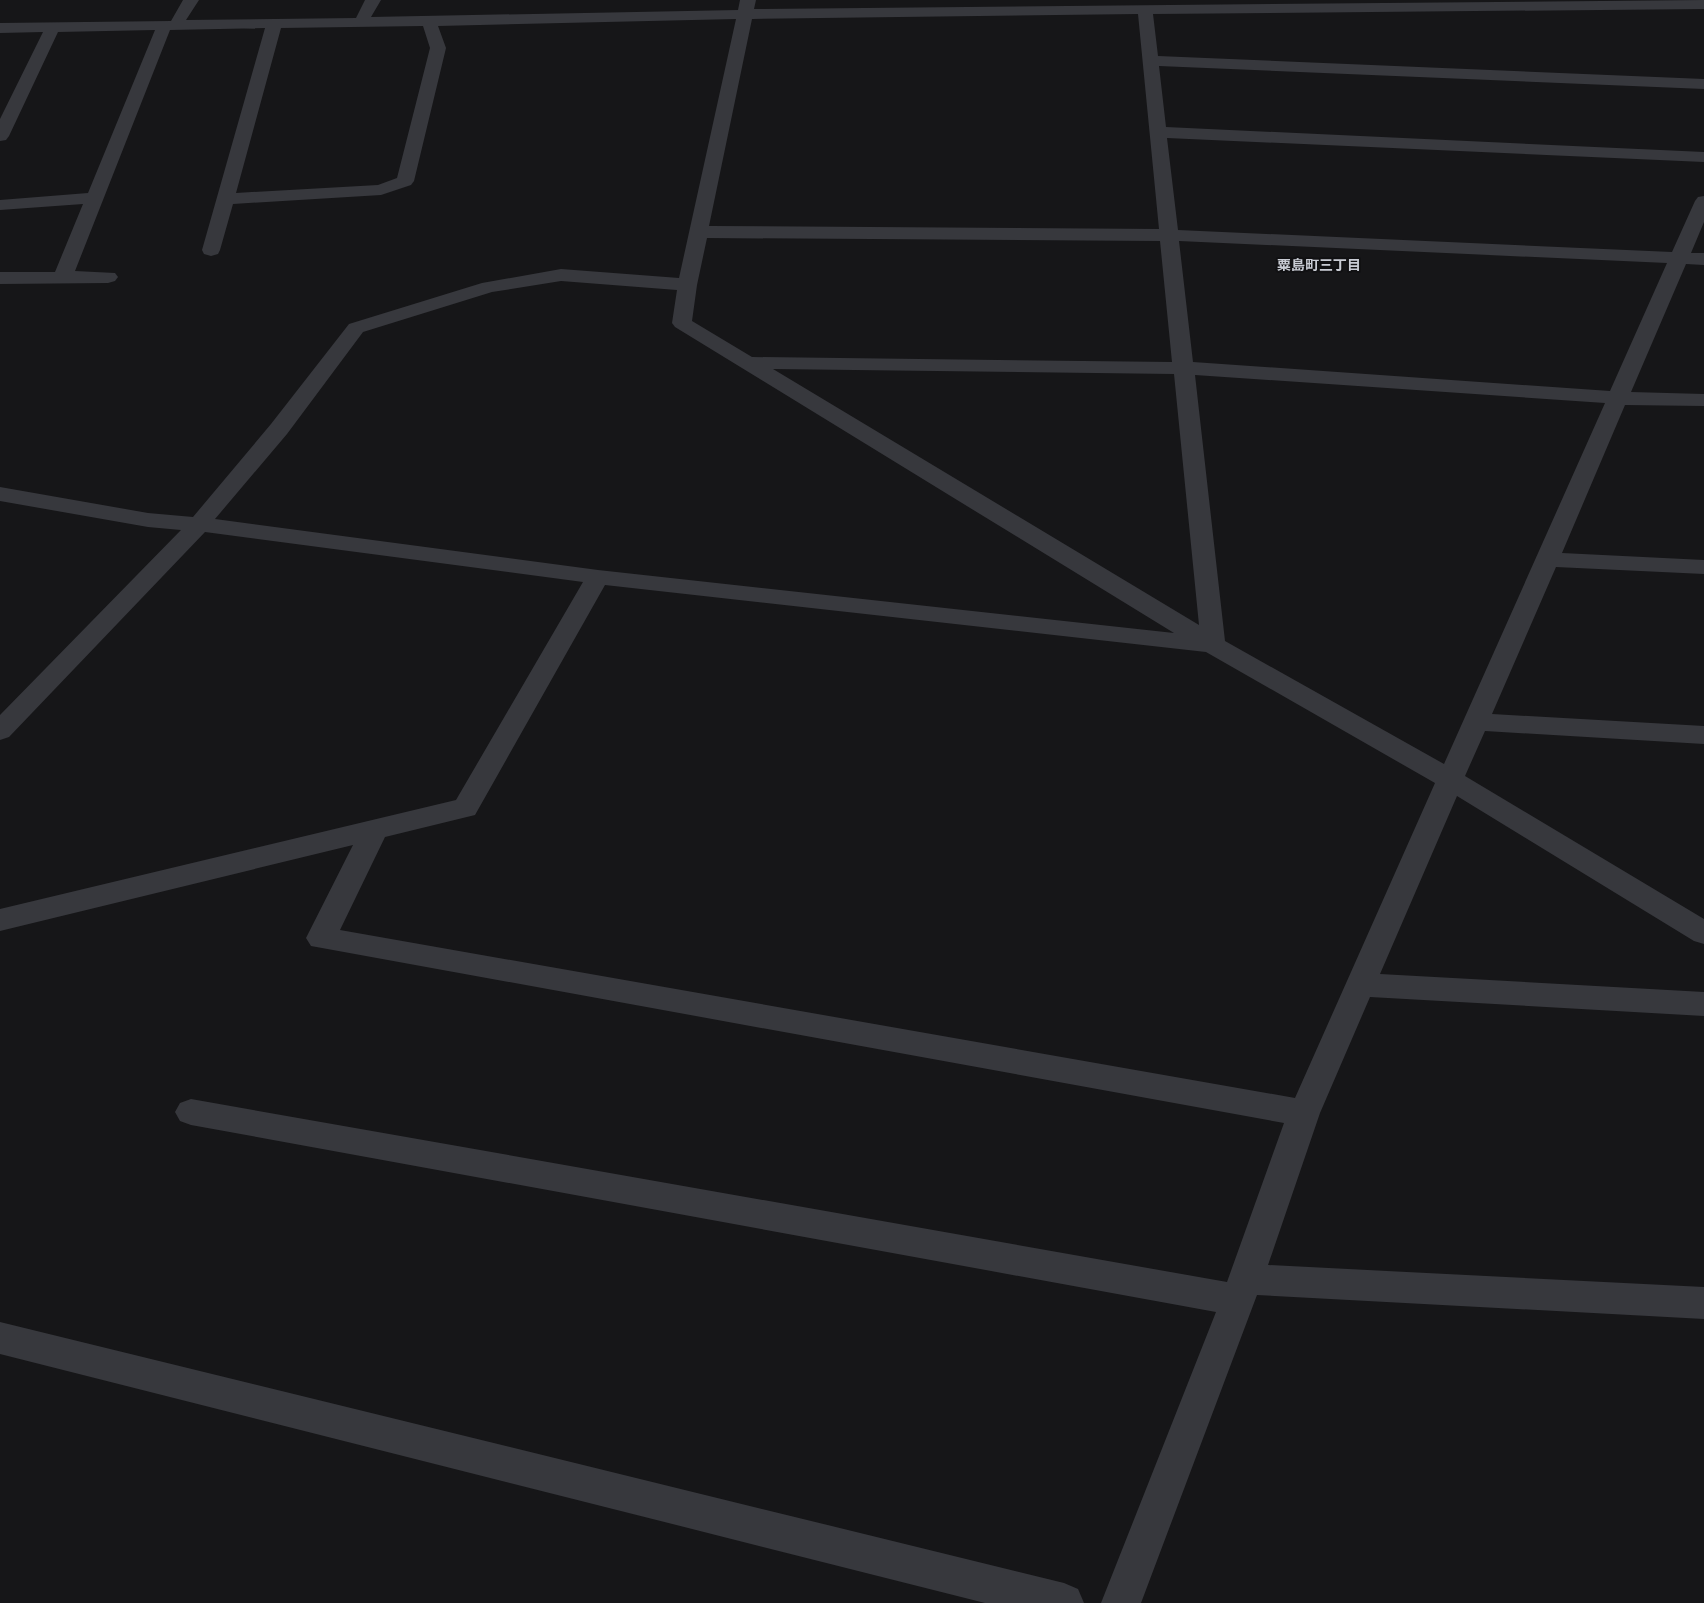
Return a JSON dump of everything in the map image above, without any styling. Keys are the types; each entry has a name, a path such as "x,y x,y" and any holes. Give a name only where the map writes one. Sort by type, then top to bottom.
{"street":[{"path":"63,277 170,25 191,0"},
{"path":"361,22 373,0"},
{"path":"0,28 429,22 567,13 746,7 1145,9 1425,3 1704,4"},
{"path":"746,7 687,285 682,323 1214,645 1449,779 1704,932"},
{"path":"1145,9 1214,645"},
{"path":"225,199 381,190 405,181 438,48 429,22"},
{"path":"211,250 274,24"},
{"path":"0,136 53,27"},
{"path":"1151,61 1704,84"},
{"path":"1158,132 1704,157"},
{"path":"0,205 95,198"},
{"path":"1121,1603 1242,1290 1304,1112 1704,201"},
{"path":"698,232 1170,235 1704,259"},
{"path":"0,731 199,524 279,429 356,328 489,287 560,275 687,285"},
{"path":"0,278 108,277"},
{"path":"747,363 1184,368 1618,398 1704,400"},
{"path":"0,494 148,520 199,524 598,577 1214,645"},
{"path":"1546,560 1704,567"},
{"path":"0,920 465,808 598,577"},
{"path":"1474,722 1704,735"},
{"path":"376,828 321,938 1304,1112"},
{"path":"1360,985 1704,1004"},
{"path":"191,1112 1242,1290 1704,1303"},
{"path":"0,1338 1064,1603"}],"district":[{"name":"粟島町三丁目","path":"1319,265"}]}
